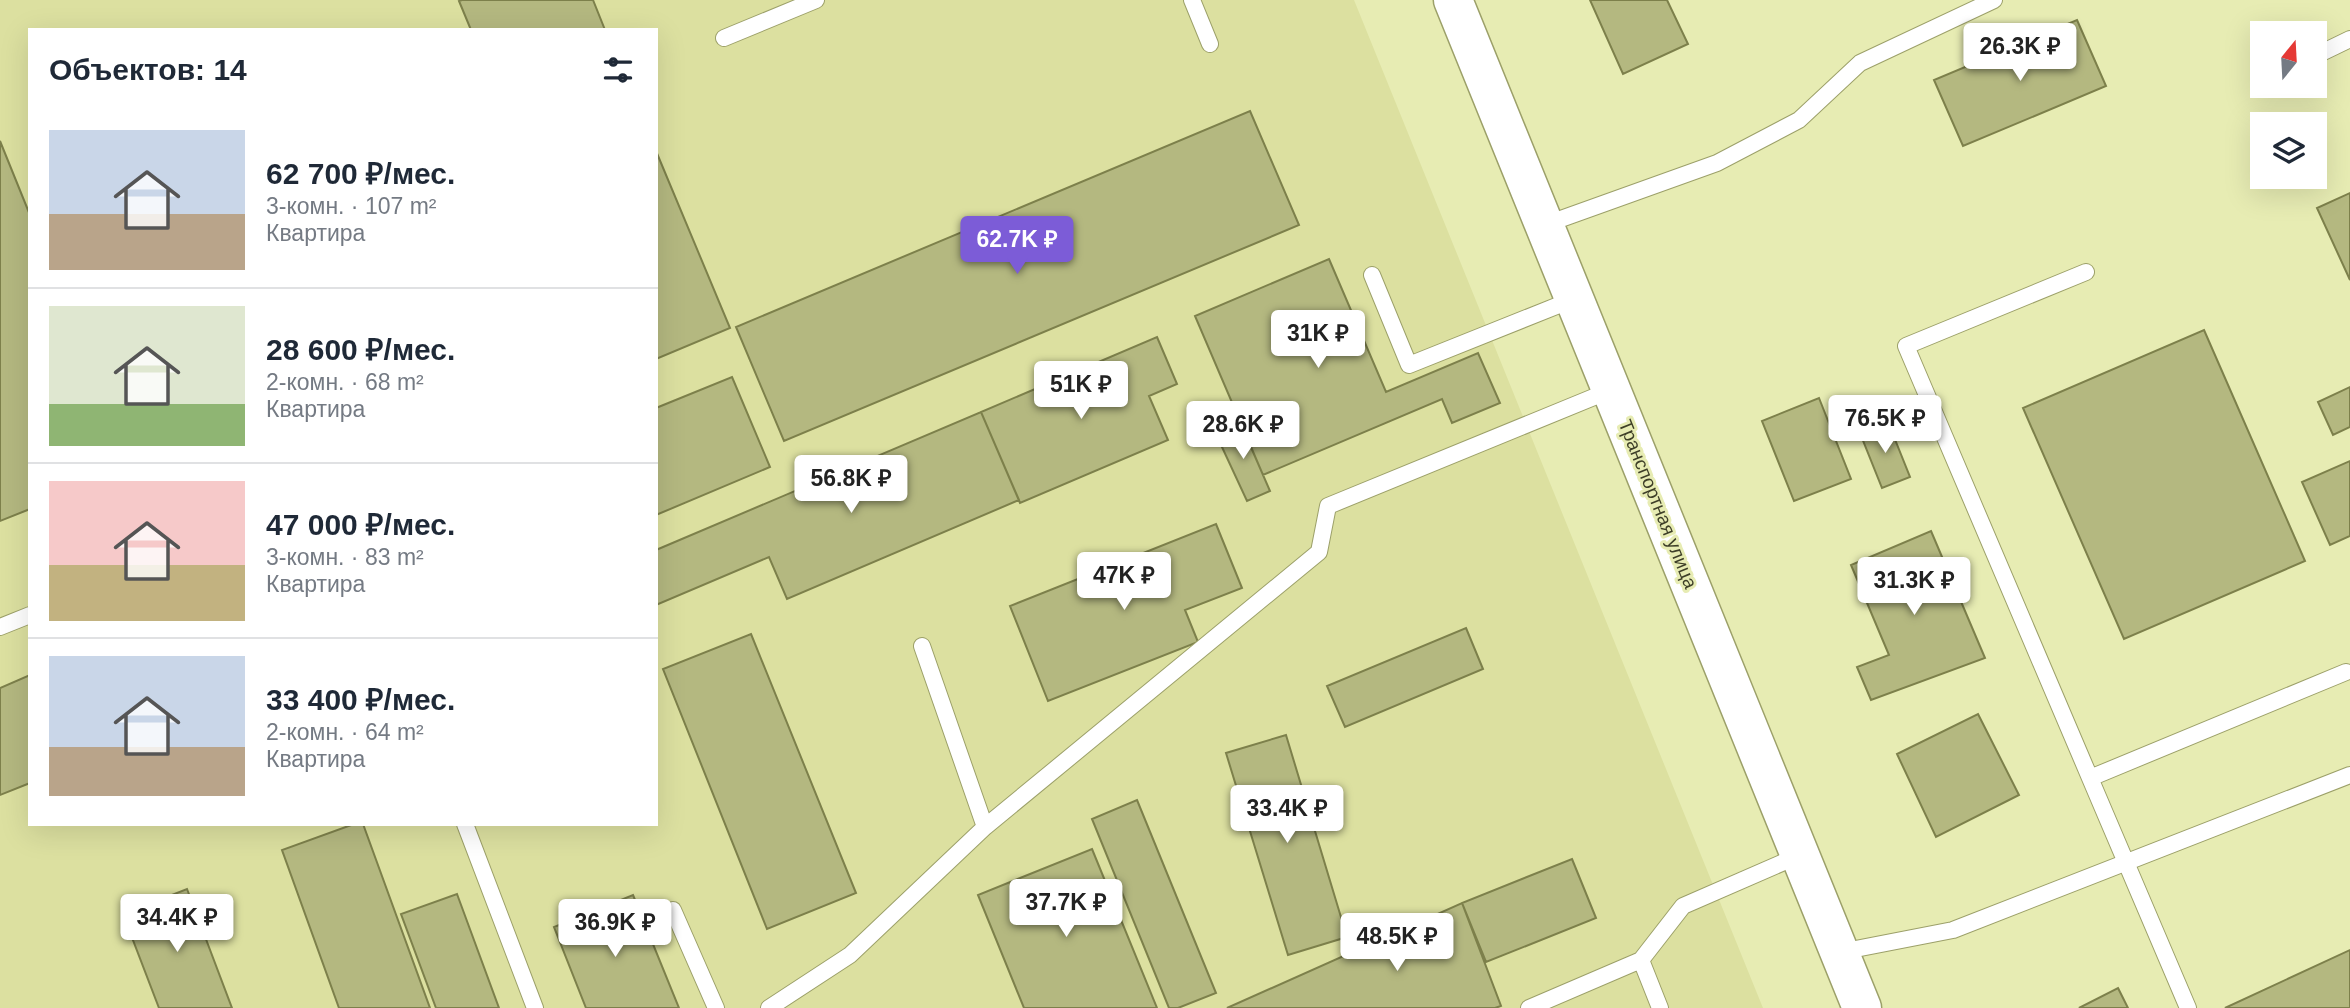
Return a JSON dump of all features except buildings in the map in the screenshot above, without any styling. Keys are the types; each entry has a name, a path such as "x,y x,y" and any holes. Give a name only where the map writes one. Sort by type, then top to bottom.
{"main road":[{"name":"Транспортная улица","path":"1452,0 1862,1008"}],"lane":[{"path":"724,38 816,0"},
{"path":"1192,0 1210,44"},
{"path":"1544,225 1717,163 1800,120 1860,63 1994,0"},
{"path":"2328,50 2350,39"},
{"path":"2086,272 1906,346 2188,1008"},
{"path":"1372,275 1409,365 1574,299"},
{"path":"769,1008 850,955 985,827 1319,552 1328,506 1611,390"},
{"path":"0,626 28,616"},
{"path":"922,646 985,827"},
{"path":"2090,778 2346,672"},
{"path":"1840,952 1953,930 2350,775"},
{"path":"466,826 535,1008"},
{"path":"1529,1008 1641,960 1683,906 1800,855"},
{"path":"673,910 716,1008"},
{"path":"1641,960 1660,1008"}],"shaded area":[{"path":"0,0 1354,0 1763,1008 0,1008"}]}
